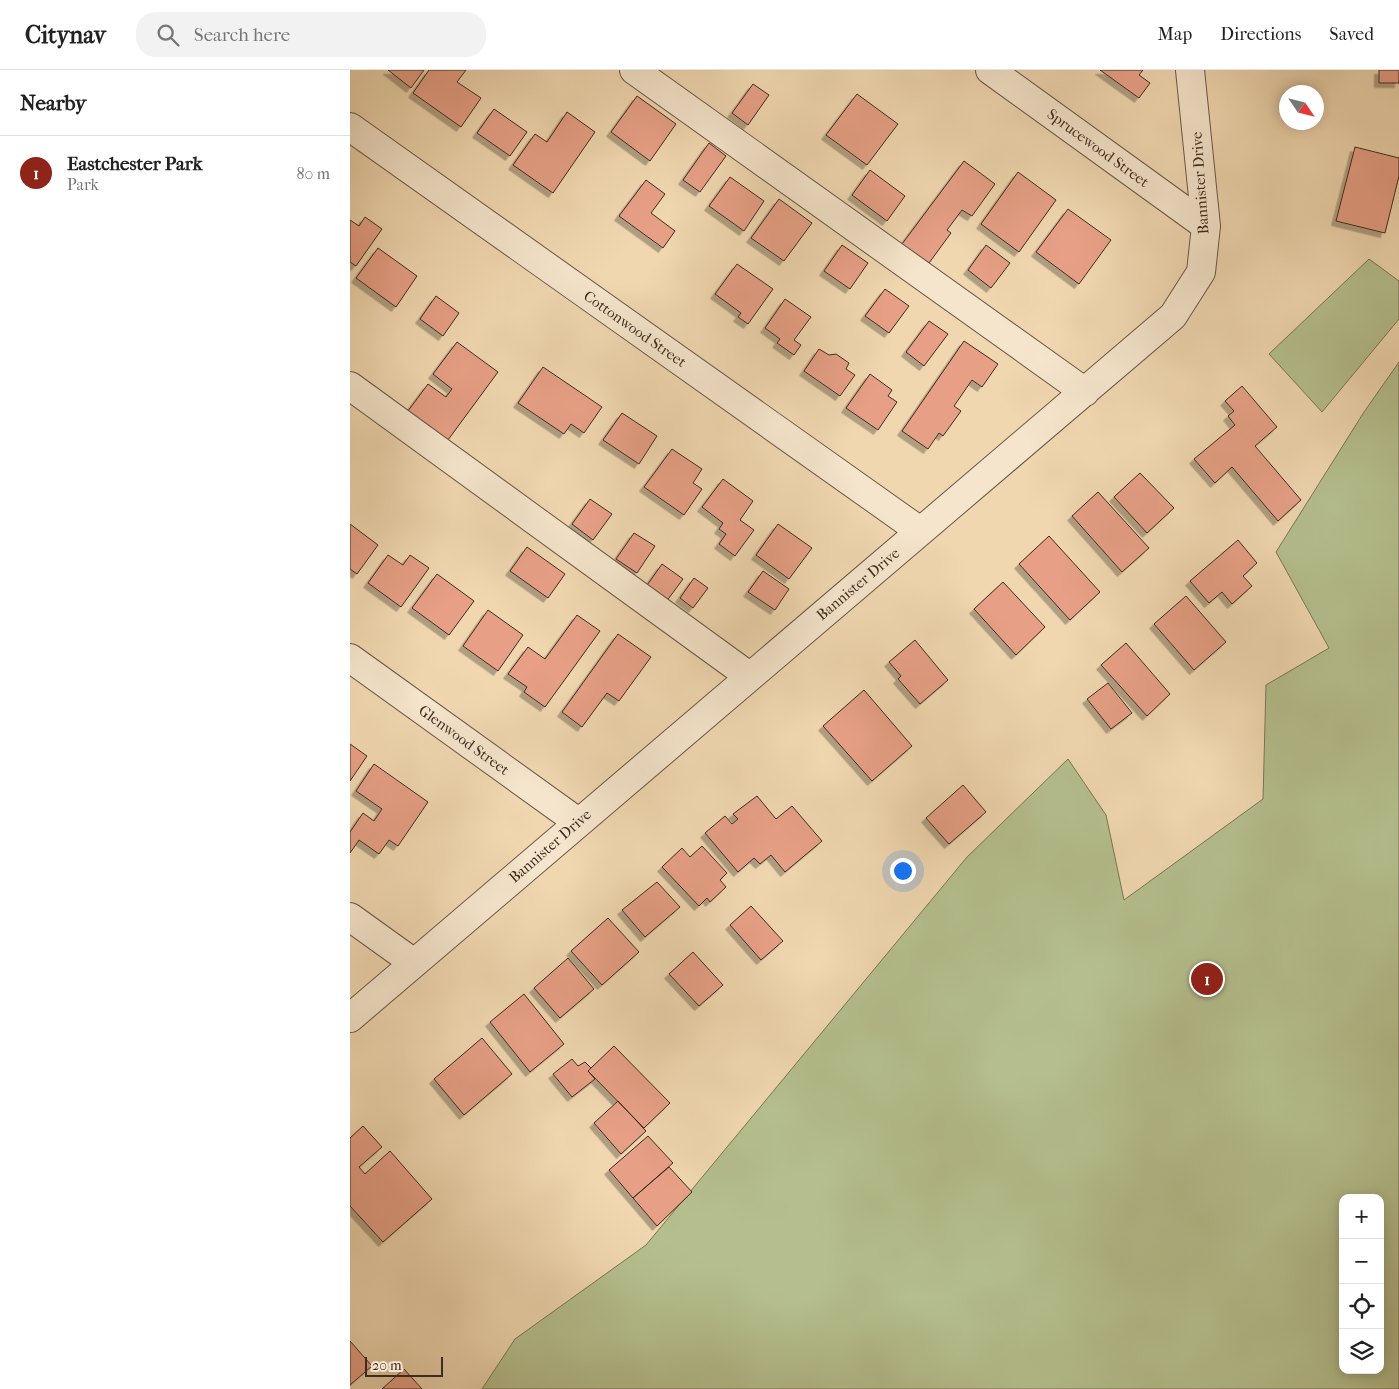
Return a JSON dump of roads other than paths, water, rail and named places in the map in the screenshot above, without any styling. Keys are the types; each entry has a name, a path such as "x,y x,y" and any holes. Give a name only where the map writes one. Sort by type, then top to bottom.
{"street":[{"path":"634,70 1085,392"},
{"name":"Sprucewood Street","path":"990,70 1206,226"},
{"name":"Bannister Drive","path":"350,1018 1173,316 1201,272 1206,226 1190,70"},
{"name":"Cottonwood Street","path":"350,127 920,531"},
{"path":"350,386 749,676"},
{"name":"Glenwood Street","path":"350,658 578,822"},
{"path":"350,917 414,963"}],"place":[{"name":"Eastchester Park","path":"1207,979"}]}
